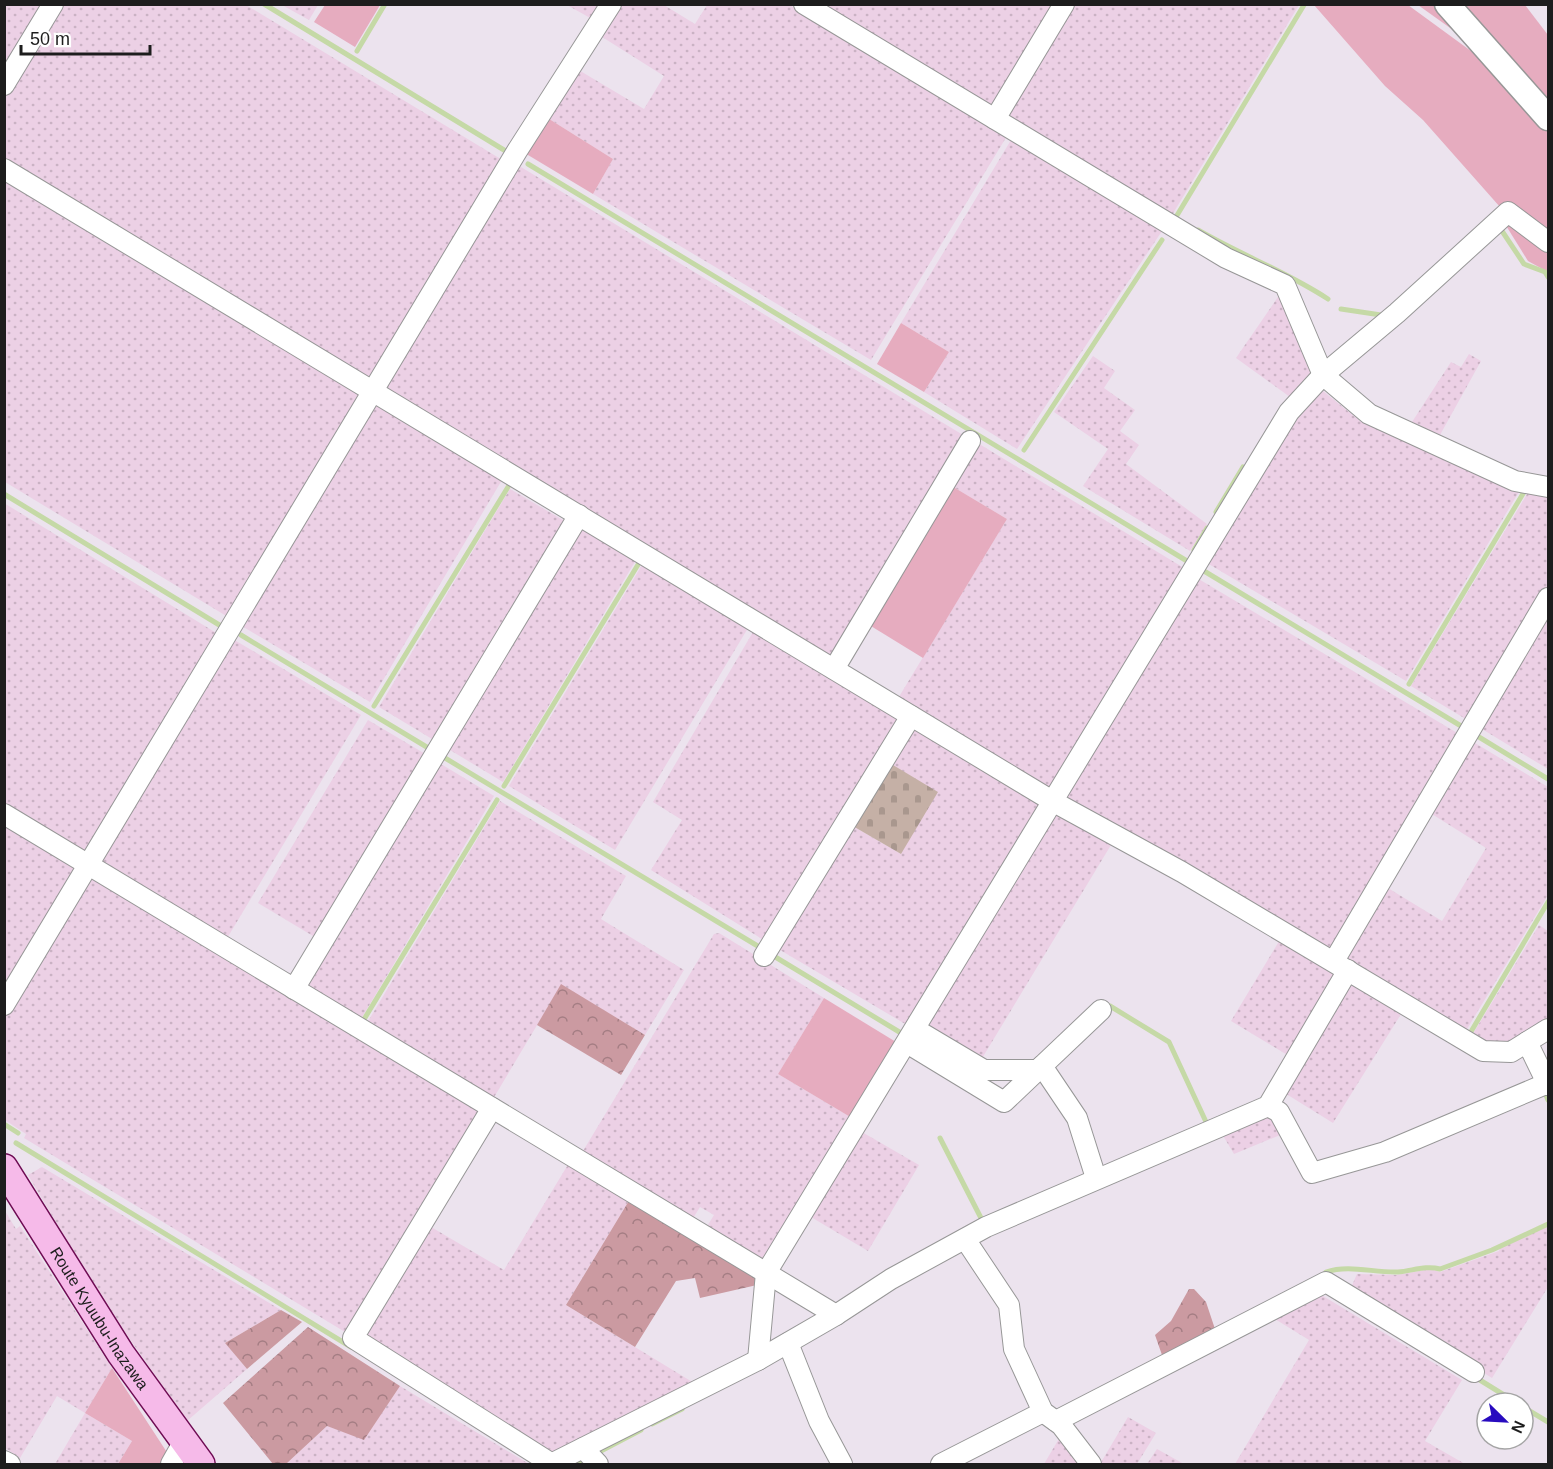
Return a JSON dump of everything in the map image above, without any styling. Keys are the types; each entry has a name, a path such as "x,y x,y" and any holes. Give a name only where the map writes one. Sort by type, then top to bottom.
{"main road":[{"name":"Route Kyuubu-Inazawa","path":"4,1168 121,1354 201,1464"}],"street":[{"path":"4,85 53,4"},
{"path":"4,1005 517,151 612,4"},
{"path":"804,4 1226,258 1285,285 1323,375 1369,414 1515,481 1548,487"},
{"path":"995,119 1064,4"},
{"path":"1447,4 1548,118"},
{"path":"4,169 1054,802 1182,872 1483,1051 1511,1052 1548,1029"},
{"path":"758,1360 766,1273 1289,412 1323,375 1381,323 1397,313 1508,212 1548,242"},
{"path":"834,669 970,441"},
{"path":"294,989 579,515"},
{"path":"492,1108 353,1338 552,1464 758,1360 836,1315 891,1279 965,1239 1096,1178 1166,1151 1268,1106 1341,965 1548,598"},
{"path":"764,956 911,716"},
{"path":"4,814 836,1315"},
{"path":"911,1036 1004,1102 1101,1010"},
{"path":"911,1036 984,1071 1040,1068"},
{"path":"1268,1106 1279,1112 1312,1173 1385,1152 1548,1084 1527,1042"},
{"path":"1040,1068 1077,1118 1096,1178"},
{"path":"965,1239 1009,1305 1014,1349 1049,1417 1091,1464"},
{"path":"941,1464 1049,1417 1326,1282 1474,1372"},
{"path":"788,1343 819,1421 842,1464"},
{"path":"171,1464 184,1441"},
{"path":"583,1448 598,1464"},
{"path":"4,1461 10,1464"}],"shaded area":[{"path":"788,4 1007,136 871,360 593,194 613,159 546,117 577,69 644,109 664,76 599,35 619,5 664,5 695,24 707,5"},
{"path":"5,5 49,5 5,78"},
{"path":"58,5 246,5 504,161 372,380 5,162 4,92"},
{"path":"282,5 318,5 309,20"},
{"path":"325,5 380,5 355,47 314,22"},
{"path":"567,5 601,5 592,19"},
{"path":"822,5 1058,5 996,110"},
{"path":"1067,5 1299,5 1172,215 1005,116"},
{"path":"1314,5 1408,5 1497,70 1548,130 1548,235 1500,207 1423,120 1385,86"},
{"path":"1418,5 1436,5 1481,50"},
{"path":"1458,5 1525,5 1548,35 1548,107"},
{"path":"546,117 613,159 593,194 523,152"},
{"path":"1011,140 1162,231 1017,449 924,392 949,352 901,323"},
{"path":"516,164 968,438 834,662 384,391"},
{"path":"4,181 359,395 228,617 5,482"},
{"path":"1505,224 1515,225 1548,249 1548,272 1528,261"},
{"path":"1280,294 1314,370 1290,397 1236,358"},
{"path":"901,323 949,352 924,392 877,364"},
{"path":"1469,354 1481,361 1440,435 1412,422 1451,362 1461,367"},
{"path":"1093,356 1115,371 1104,388 1135,410 1120,431 1139,445 1126,464 1207,524 1190,551 1083,486 1108,449 1054,412"},
{"path":"1323,391 1360,421 1510,489 1520,490 1406,681 1207,563 1295,417"},
{"path":"374,404 502,480 370,702 240,625"},
{"path":"976,442 1184,568 1051,789 897,700 1007,519 950,485"},
{"path":"950,485 1007,519 923,658 866,623"},
{"path":"510,489 568,523 437,742 379,707"},
{"path":"1529,491 1548,495 1548,588 1469,721 1411,686"},
{"path":"4,503 218,634 88,854 5,808"},
{"path":"578,525 636,560 503,782 445,747"},
{"path":"642,565 748,628 615,850 509,786"},
{"path":"1197,578 1464,737 1334,955 1066,800 1064,795"},
{"path":"1548,606 1548,769 1477,726"},
{"path":"753,632 902,721 767,942 651,870 682,820 653,802"},
{"path":"231,638 361,715 226,940 99,863"},
{"path":"368,720 427,755 318,939 258,903"},
{"path":"910,726 1041,805 907,1025 775,947 851,825 901,854 888,762"},
{"path":"1470,740 1548,787 1548,895 1464,1034 1339,958 1383,885 1442,921 1486,848 1427,811"},
{"path":"436,761 494,796 361,1019 303,984"},
{"path":"500,801 626,876 601,919 684,970 645,1035 561,985 493,1099 367,1023"},
{"path":"1060,810 1114,840 981,1060 929,1029 927,1023 1053,814"},
{"path":"4,821 80,867 4,992"},
{"path":"91,872 484,1110 350,1335 24,1138 26,1134 5,1120 4,1014"},
{"path":"1539,925 1548,931 1548,1022 1509,1047 1487,1046 1471,1037"},
{"path":"719,933 824,998 778,1074 852,1118 768,1259 761,1261 706,1228 714,1215 700,1207 692,1220 583,1151 714,934"},
{"path":"1281,938 1336,972 1289,1056 1231,1021"},
{"path":"1356,982 1403,1011 1333,1123 1283,1092 1347,983"},
{"path":"824,998 896,1042 852,1118 778,1074"},
{"path":"1271,1113 1285,1133 1234,1154 1222,1134"},
{"path":"862,1132 919,1165 868,1251 811,1217"},
{"path":"569,1163 630,1199 566,1305 694,1383 549,1456 358,1336 426,1224 504,1270"},
{"path":"42,1167 281,1310 225,1343 247,1369 187,1421 97,1292 28,1175"},
{"path":"4,1209 16,1229 20,1226 112,1368 85,1413 57,1396 20,1458 5,1448"},
{"path":"1548,1225 1548,1287 1492,1378 1350,1290 1357,1274 1397,1275 1431,1269 1440,1272 1499,1251 1500,1247"},
{"path":"1318,1293 1462,1380 1425,1441 1465,1464 1235,1464 1309,1340 1270,1316"},
{"path":"112,1368 170,1457 166,1464 118,1464 132,1441 85,1413"},
{"path":"400,1386 529,1464 286,1464 327,1426 364,1439"},
{"path":"85,1413 132,1441 118,1464 55,1464"},
{"path":"1128,1417 1156,1433 1137,1464 1100,1464"},
{"path":"1060,1437 1082,1464 1044,1464"},
{"path":"1157,1449 1184,1464 1147,1464"}],"green space":[{"path":"888,762 938,792 901,854 851,825"},
{"path":"561,984 645,1035 621,1075 537,1025"},
{"path":"630,1199 759,1275 757,1285 700,1298 695,1278 676,1281 635,1347 566,1305"},
{"path":"1189,1289 1194,1289 1206,1302 1215,1329 1162,1355 1155,1335 1171,1321"},
{"path":"281,1310 302,1322 247,1369 225,1343"},
{"path":"308,1327 400,1386 364,1440 327,1426 286,1464 273,1464 223,1403"}],"waterway":[{"path":"264,4 504,150"},
{"path":"357,51 385,4"},
{"path":"1176,217 1304,5"},
{"path":"528,164 1187,561"},
{"path":"1500,228 1524,264 1545,272 1548,277"},
{"path":"1198,230 1328,299"},
{"path":"1024,450 1162,240"},
{"path":"1341,309 1381,315"},
{"path":"1216,512 1243,467"},
{"path":"374,706 508,487"},
{"path":"1409,684 1524,492"},
{"path":"4,494 221,626"},
{"path":"1194,550 1207,528"},
{"path":"504,786 639,563"},
{"path":"1204,571 1466,729"},
{"path":"241,635 430,749"},
{"path":"1474,734 1548,779"},
{"path":"440,755 761,948"},
{"path":"363,1021 497,800"},
{"path":"1469,1035 1548,902"},
{"path":"772,955 901,1033"},
{"path":"1110,1006 1169,1042 1207,1124"},
{"path":"1544,1090 1548,1100"},
{"path":"4,1124 18,1133"},
{"path":"940,1138 982,1220"},
{"path":"16,1143 351,1347"},
{"path":"1326,1272 1344,1269 1389,1272 1424,1268 1440,1269 1492,1250 1548,1224"},
{"path":"1475,1377 1498,1391"},
{"path":"652,1424 682,1409"},
{"path":"1535,1414 1548,1422"},
{"path":"599,1452 641,1430"},
{"path":"574,1464 584,1460"}]}
